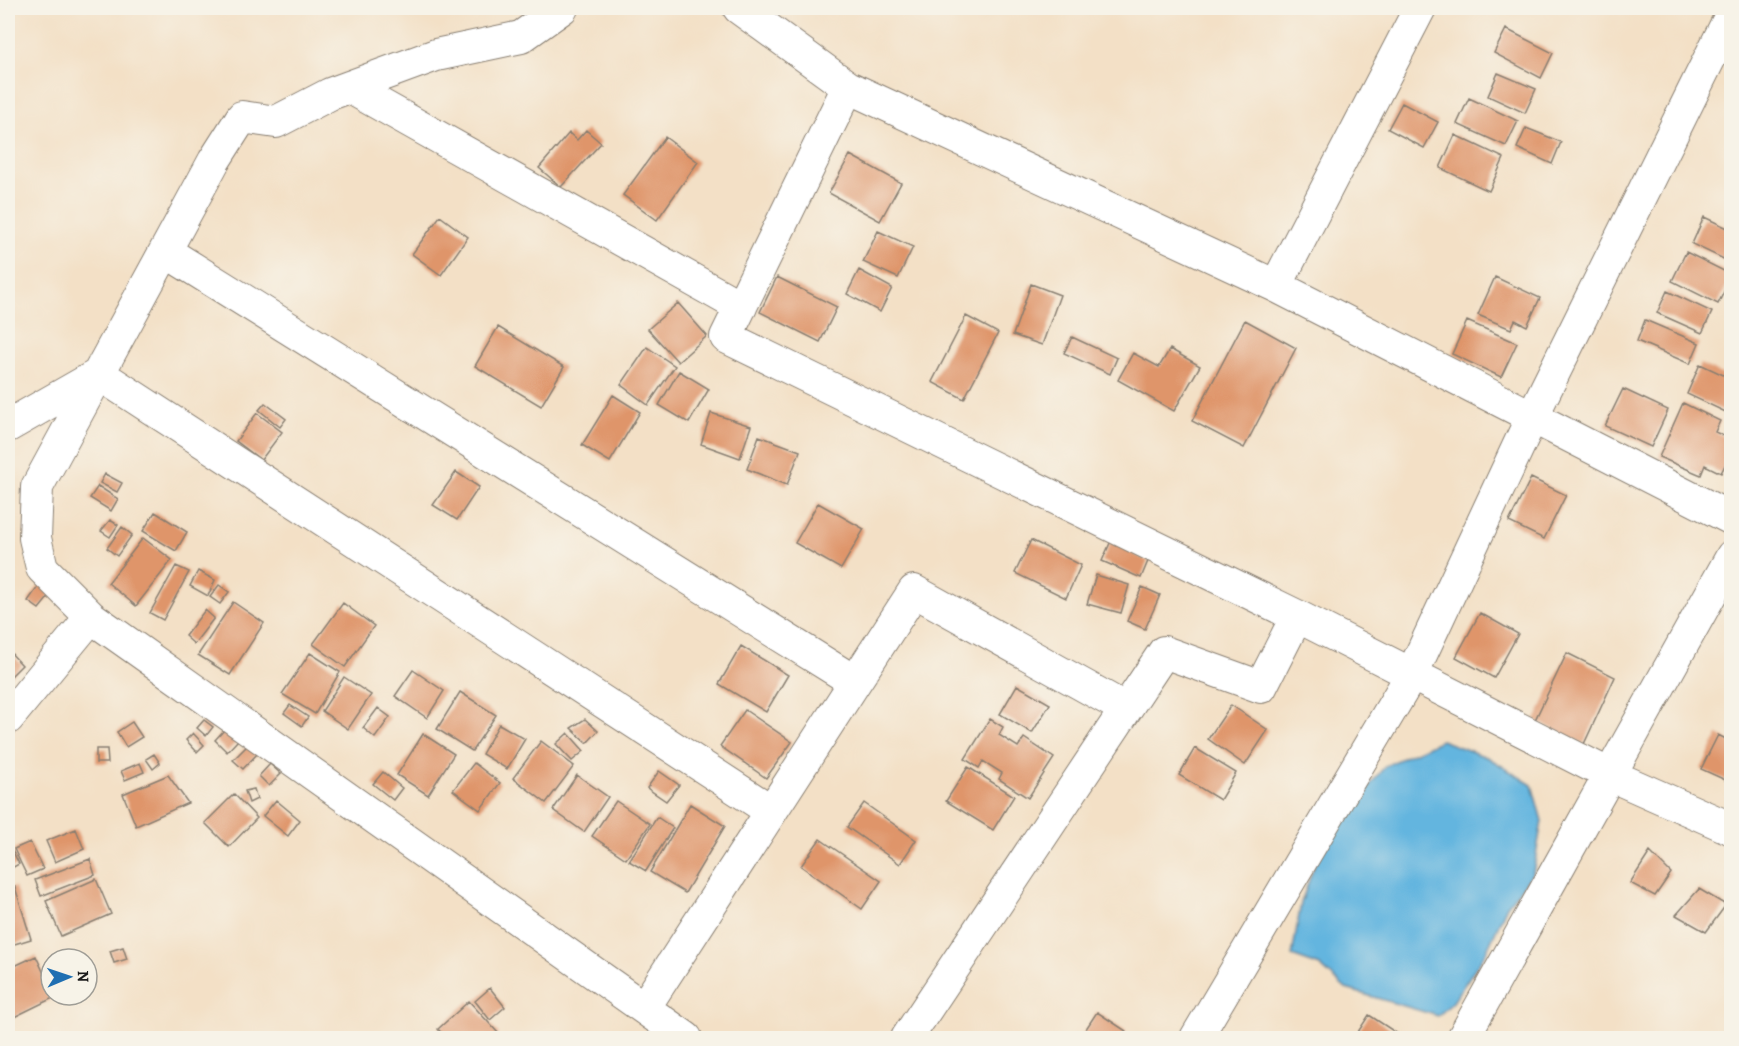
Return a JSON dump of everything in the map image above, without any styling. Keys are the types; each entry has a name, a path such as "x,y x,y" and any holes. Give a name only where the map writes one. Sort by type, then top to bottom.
{"street":[{"path":"562,8 521,37 436,55 330,94 276,122 242,117 214,162 37,487 35,538 42,568 91,617 644,1008 670,1035"},
{"path":"739,8 848,87 1276,286 1731,519"},
{"path":"1276,286 1420,8"},
{"path":"1196,1038 1412,674 1532,417 1731,13"},
{"path":"349,87 741,307"},
{"path":"848,87 726,337 1297,616 1610,775 1731,829"},
{"path":"165,251 855,682"},
{"path":"8,426 99,374"},
{"path":"99,374 771,811"},
{"path":"1463,1038 1731,556"},
{"path":"644,1008 914,591 1126,709"},
{"path":"907,1038 1164,652 1261,687 1297,616"},
{"path":"8,718 91,617"}],"water":[{"path":"1441,740 1489,758 1532,785 1542,821 1533,873 1507,906 1486,952 1453,1002 1438,1016 1346,989 1320,966 1292,956 1301,903 1320,849 1385,766"}],"building":[{"path":"1506,29 1553,53 1541,78 1494,53"},
{"path":"1498,73 1536,89 1525,113 1488,96"},
{"path":"1469,98 1518,121 1506,146 1457,124"},
{"path":"1402,103 1438,122 1424,148 1388,129"},
{"path":"1526,128 1561,142 1552,164 1517,148"},
{"path":"586,130 601,143 561,187 539,168 569,133 577,140"},
{"path":"1455,135 1504,158 1489,191 1440,168"},
{"path":"665,137 698,162 657,220 623,195"},
{"path":"850,155 901,183 880,221 829,193"},
{"path":"440,216 468,237 441,275 412,254"},
{"path":"1704,217 1732,230 1732,263 1692,244"},
{"path":"878,231 913,247 898,278 863,262"},
{"path":"1686,252 1732,275 1718,304 1672,281"},
{"path":"859,270 892,288 880,312 847,294"},
{"path":"777,277 837,307 820,342 760,312"},
{"path":"1495,277 1540,298 1527,326 1515,320 1511,329 1478,315"},
{"path":"1031,284 1060,295 1042,345 1013,335"},
{"path":"1667,291 1712,312 1702,333 1657,313"},
{"path":"678,303 707,336 678,362 648,329"},
{"path":"966,316 998,333 964,399 932,382"},
{"path":"1245,320 1296,348 1244,448 1192,421"},
{"path":"1645,320 1699,343 1690,364 1637,341"},
{"path":"1467,321 1517,343 1501,377 1452,354"},
{"path":"498,327 564,367 541,406 475,366"},
{"path":"1072,337 1117,358 1110,374 1064,353"},
{"path":"647,347 675,366 648,405 621,385"},
{"path":"1170,349 1200,366 1174,411 1118,380 1133,353 1159,367"},
{"path":"1700,364 1732,379 1732,415 1687,394"},
{"path":"679,371 709,389 689,423 659,405"},
{"path":"1623,389 1668,410 1651,447 1605,426"},
{"path":"613,395 640,412 610,462 582,445"},
{"path":"265,403 286,419 280,427 259,410"},
{"path":"1683,403 1720,421 1715,432 1732,440 1732,451 1721,473 1705,465 1701,475 1659,457"},
{"path":"257,413 282,432 261,460 236,441"},
{"path":"711,413 751,426 740,458 701,444"},
{"path":"759,436 800,451 787,485 747,469"},
{"path":"456,472 479,487 457,520 433,505"},
{"path":"105,474 122,483 117,492 100,483"},
{"path":"1531,478 1566,495 1544,539 1509,522"},
{"path":"98,486 118,499 111,511 90,498"},
{"path":"818,503 864,529 841,569 795,543"},
{"path":"155,512 187,532 176,551 143,531"},
{"path":"110,520 118,525 110,537 101,531"},
{"path":"122,527 132,535 117,556 107,548"},
{"path":"1115,532 1135,541 1130,552 1148,561 1141,578 1102,561"},
{"path":"143,538 172,560 136,606 108,583"},
{"path":"1031,540 1081,565 1066,598 1015,573"},
{"path":"176,566 189,572 163,620 150,613"},
{"path":"198,571 215,580 208,596 190,586"},
{"path":"1096,575 1129,585 1121,613 1087,604"},
{"path":"40,584 52,593 39,609 28,601"},
{"path":"219,585 229,592 220,604 210,597"},
{"path":"1142,587 1160,595 1145,629 1127,621"},
{"path":"233,602 264,623 230,675 198,655"},
{"path":"343,603 374,626 345,667 313,644"},
{"path":"205,610 214,618 194,644 185,636"},
{"path":"1480,613 1518,634 1494,678 1456,657"},
{"path":"741,646 788,675 766,712 719,684"},
{"path":"8,650 22,665 8,679"},
{"path":"310,653 340,672 315,714 282,694"},
{"path":"1567,653 1615,677 1584,744 1535,720"},
{"path":"413,670 444,691 427,718 395,696"},
{"path":"344,677 371,695 348,729 322,711"},
{"path":"1017,685 1050,704 1032,733 1000,714"},
{"path":"460,692 496,715 472,751 437,729"},
{"path":"290,705 308,717 302,726 284,713"},
{"path":"1231,705 1268,730 1245,765 1208,739"},
{"path":"378,708 390,717 375,738 363,728"},
{"path":"745,710 792,742 766,778 720,746"},
{"path":"585,719 598,731 587,743 571,728"},
{"path":"990,719 1003,727 999,735 1018,747 1024,738 1054,758 1028,798 999,779 1002,773 983,761 979,768 965,759"},
{"path":"204,720 213,727 206,736 197,728"},
{"path":"132,722 142,737 126,747 117,732"},
{"path":"499,724 525,739 507,769 482,754"},
{"path":"226,728 238,740 227,752 215,740"},
{"path":"193,733 204,745 197,752 186,740"},
{"path":"568,733 584,751 572,761 556,744"},
{"path":"423,734 454,754 428,795 397,775"},
{"path":"1718,735 1732,742 1732,783 1701,769"},
{"path":"541,741 574,766 546,803 513,778"},
{"path":"247,746 257,754 243,769 233,760"},
{"path":"1195,748 1236,773 1220,800 1179,775"},
{"path":"96,749 107,749 108,763 96,763"},
{"path":"154,754 160,763 153,769 146,759"},
{"path":"140,763 144,772 125,780 121,771"},
{"path":"474,763 500,783 480,810 453,790"},
{"path":"270,764 281,774 269,786 259,776"},
{"path":"968,767 1014,796 993,830 946,801"},
{"path":"659,771 679,785 666,801 647,788"},
{"path":"383,772 402,788 393,800 373,784"},
{"path":"168,775 188,803 136,826 123,794"},
{"path":"577,775 608,797 584,832 553,810"},
{"path":"254,789 257,799 249,803 245,791"},
{"path":"234,794 257,818 229,847 205,823"},
{"path":"276,800 300,820 288,836 263,816"},
{"path":"616,801 650,824 626,859 592,836"},
{"path":"864,803 916,840 900,864 847,827"},
{"path":"690,804 725,826 685,893 650,872"},
{"path":"657,817 673,828 646,871 629,861"},
{"path":"76,829 84,849 55,862 46,841"},
{"path":"820,839 881,881 862,909 801,866"},
{"path":"30,842 43,869 27,876 14,849"},
{"path":"11,848 19,864 8,870 8,850"},
{"path":"1650,852 1671,873 1655,896 1630,883"},
{"path":"90,859 95,875 41,896 35,880"},
{"path":"96,879 111,914 61,936 46,901"},
{"path":"15,887 31,939 8,946 8,889"},
{"path":"1699,889 1726,905 1706,932 1676,915"},
{"path":"123,947 127,959 114,963 110,951"},
{"path":"36,956 39,963 39,1005 8,1020 8,969"},
{"path":"490,988 505,1007 490,1020 475,1001"},
{"path":"469,1001 499,1034 495,1038 446,1038 438,1029"},
{"path":"1097,1012 1126,1031 1121,1038 1080,1038"},
{"path":"1369,1015 1404,1038 1354,1038"}]}
